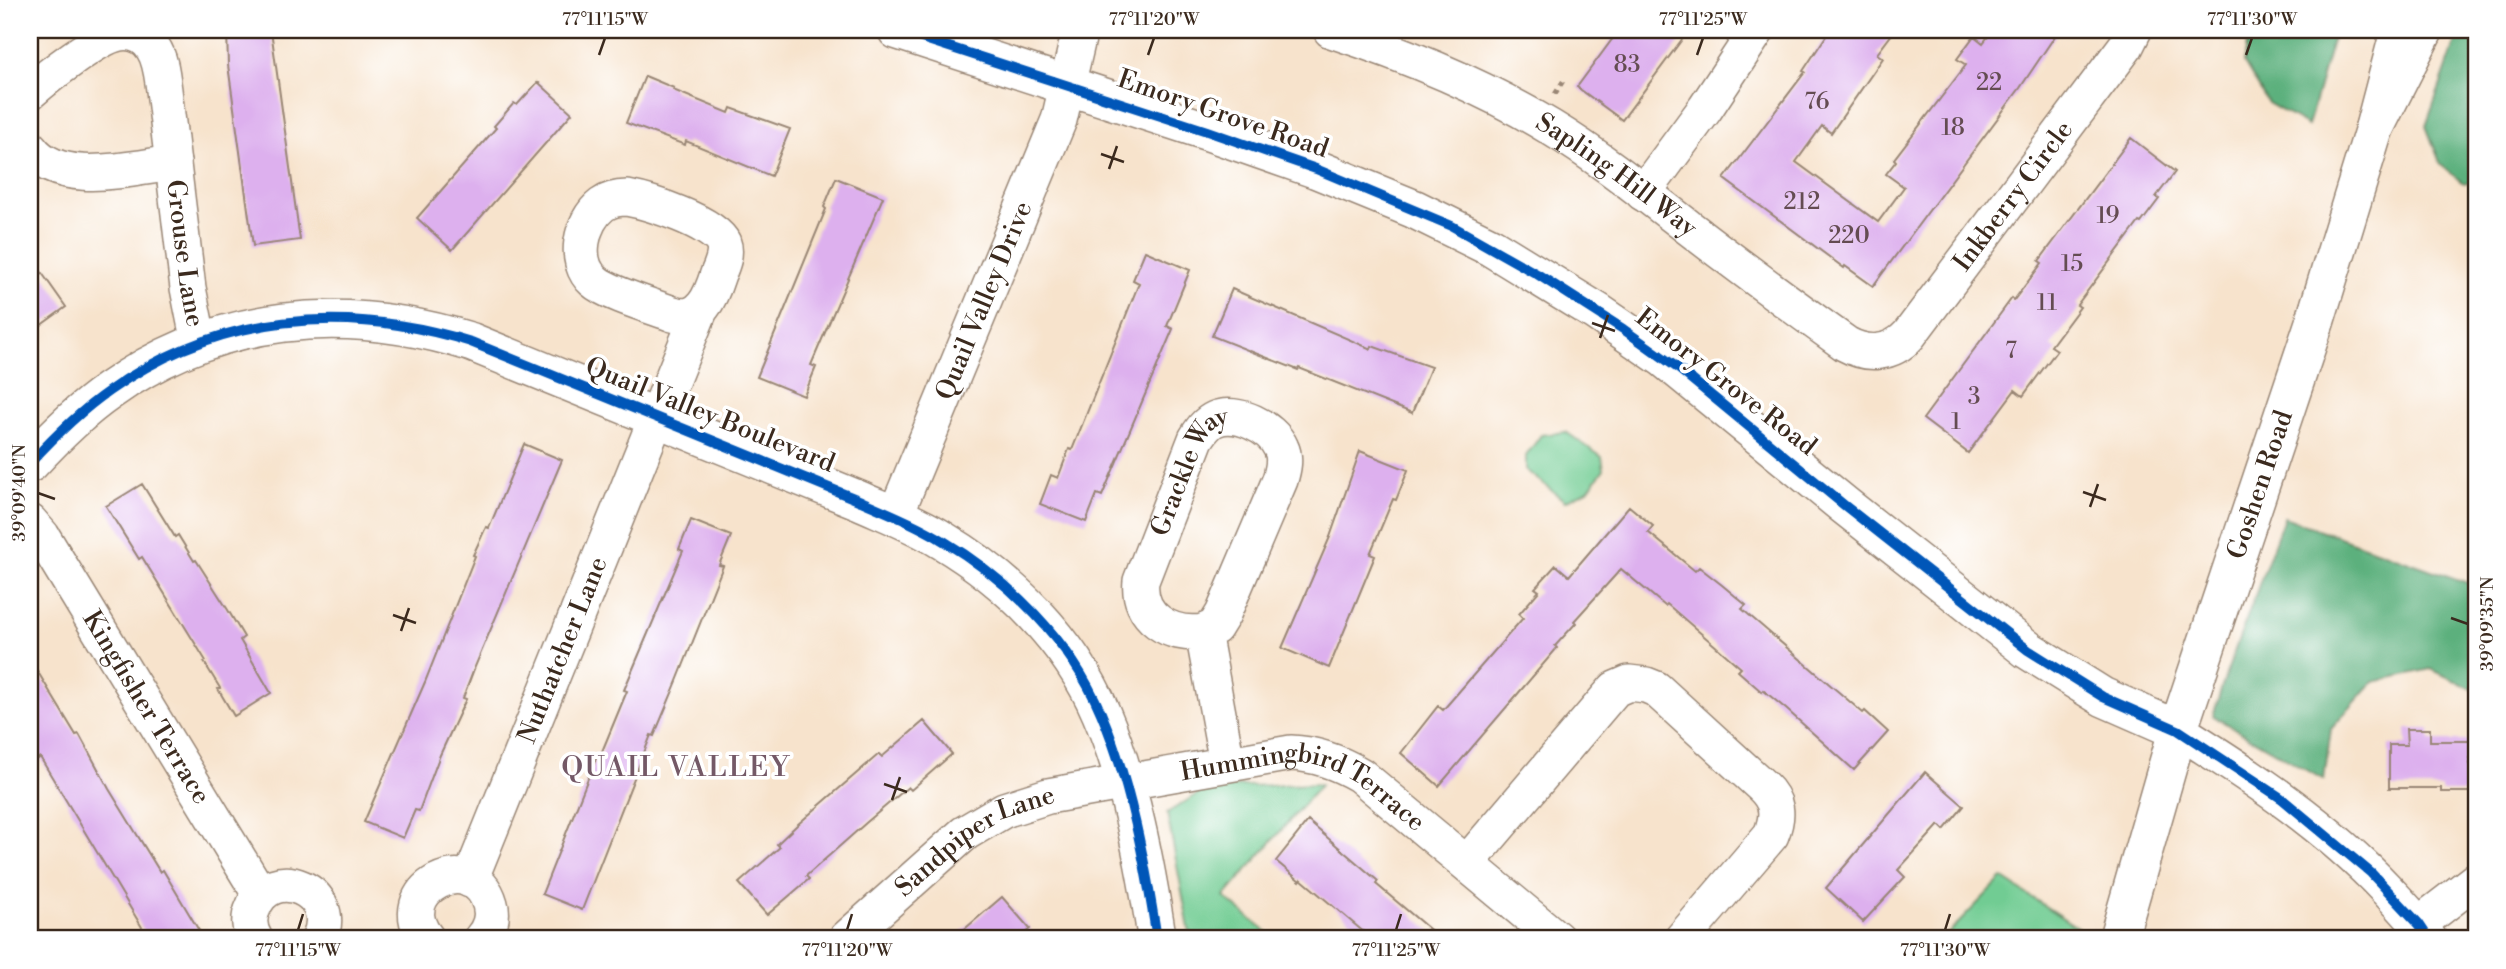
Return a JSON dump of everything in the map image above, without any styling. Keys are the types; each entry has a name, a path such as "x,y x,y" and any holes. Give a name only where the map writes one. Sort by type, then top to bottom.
{"street":[{"name":"Emory Grove Road","path":"897,30 1315,169 1414,209 1491,247 1597,312 1679,369 1844,505 2028,650 2094,692 2178,730 2281,798 2371,873 2424,931"},
{"name":"Quail Valley Drive","path":"895,516 1059,120 1080,30"},
{"name":"Sapling Hill Way","path":"1331,30 1401,54 1512,105 1564,135 1846,344 1866,351 1883,351"},
{"path":"1643,193 1705,109 1757,30"},
{"name":"Inkberry Circle","path":"1883,351 1894,347 1909,335 2126,46 2134,30"},
{"name":"Goshen Road","path":"2118,939 2178,730 2315,321 2374,129 2400,30"},
{"path":"2374,129 2424,30"},
{"name":"Grouse Lane","path":"30,92 85,51 111,36 129,33 139,36 153,48 159,59 188,288 199,343"},
{"name":"Grouse Lane","path":"30,148 42,162 66,170 106,171 173,163"},
{"name":"Nuthatcher Lane","path":"470,880 700,310"},
{"name":"Quail Valley Boulevard","path":"30,463 70,423 110,390 151,365 199,343 241,330 297,320 357,319 407,325 471,342 895,516 923,529 970,558 1005,586 1040,621 1090,690 1107,728 1124,784 1157,939"},
{"name":"Grackle Way","path":"1231,417 1245,420 1272,435 1283,450 1284,465 1223,614 1214,627 1203,632 1173,631 1152,617 1141,602 1141,582 1196,439 1210,422 1231,417"},
{"name":"Kingfisher Terrace","path":"30,522 42,536 260,894"},
{"path":"1203,632 1227,763"},
{"path":"1467,863 1615,690 1629,682 1651,686 1673,703 1766,790 1777,806 1771,835 1682,939"},
{"name":"Hummingbird Terrace","path":"1124,784 1291,753 1315,756 1340,764 1370,783 1557,939"},
{"name":"Sandpiper Lane","path":"846,939 947,847 995,814 1017,804 1048,796 1124,784"},
{"path":"428,939 420,928 417,907 427,888 446,877 456,876 470,880 486,895 492,911 488,929 481,939"},
{"path":"2424,931 2476,880"},
{"path":"254,939 250,915 260,894 278,885 289,884 307,890 323,911 324,928 319,939"}],"path":[{"path":"1552,98 1565,78"}],"green space":[{"path":"2249,30 2335,30 2308,126 2268,103 2244,63"},
{"path":"2460,30 2476,30 2476,181 2463,183 2441,165 2426,126"},
{"path":"1566,432 1602,457 1604,469 1588,490 1565,501 1526,470 1526,456 1541,435"},
{"path":"2284,517 2476,586 2476,691 2431,669 2373,682 2331,729 2324,780 2213,716"},
{"path":"1321,784 1224,897 1275,939 1191,939 1167,813 1209,787"},
{"path":"2002,878 2078,928 2075,939 1943,939"}],"building":[{"path":"227,30 271,30 300,240 253,246 228,65"},
{"path":"1619,30 1689,30 1622,120 1577,87"},
{"path":"1830,30 1895,30 1877,54 1883,58 1831,133 1822,126 1796,162 1878,222 1904,187 1886,174 1896,161 1894,159 1966,65 1957,59 1974,36 1983,43 1993,30 2059,30 2020,88 1873,286 1845,266 1844,268 1724,179 1805,72 1803,71"},
{"path":"645,76 729,113 731,108 790,129 771,176 686,141 685,145 626,123"},
{"path":"538,82 572,113 452,250 417,218 496,128 494,126 514,103 517,105"},
{"path":"2131,138 2175,172 2156,197 2159,199 2077,305 2080,307 2051,346 2057,350 2023,396 2015,390 1968,453 1923,419 2012,298 2014,300 2042,263 2039,261"},
{"path":"836,178 883,197 811,365 816,367 804,396 757,377 826,209 824,207"},
{"path":"1145,251 1190,270 1167,326 1173,329 1102,496 1097,494 1086,522 1040,504 1051,475 1058,478 1069,449 1072,450 1139,283 1133,280"},
{"path":"30,256 66,307 30,333"},
{"path":"1232,289 1371,349 1372,346 1431,367 1412,413 1212,336"},
{"path":"524,444 562,460 474,669 463,698 466,699 440,755 419,811 415,810 403,838 364,822 425,682 475,556 473,555 486,527 489,528"},
{"path":"1360,451 1408,470 1370,554 1375,556 1329,668 1282,648 1330,537"},
{"path":"142,484 175,537 178,535 228,610 244,637 240,640 271,693 234,716 204,662 206,661 142,557 139,559 106,506"},
{"path":"1629,506 1653,526 1648,532 1695,571 1699,567 1746,605 1742,609 1888,732 1854,770 1786,709 1738,671 1741,668 1667,604 1665,606 1621,569 1574,621 1576,623 1555,646 1557,648 1439,786 1401,753 1438,706 1443,710 1523,618 1519,614 1539,591 1535,588 1556,565 1569,576"},
{"path":"691,520 731,536 719,565 723,566 654,736 651,735 582,910 542,894 683,551 679,549"},
{"path":"30,659 204,939 149,939 40,757 38,759 30,746"},
{"path":"924,721 952,754 911,790 908,787 867,822 806,876 809,879 767,915 739,883 780,847 777,844 797,825 879,754 882,757"},
{"path":"2406,729 2430,729 2430,741 2470,741 2470,764 2476,764 2476,792 2441,792 2441,788 2389,788 2389,745 2407,745"},
{"path":"1925,772 1964,806 1944,830 1939,825 1898,870 1905,877 1863,922 1826,888"},
{"path":"1308,821 1441,939 1372,939 1276,861"},
{"path":"1002,897 1030,929 1018,939 953,939"}],"cycle path":[{"path":"897,30 1316,169 1452,226 1537,274 1623,329 1679,369 1844,505 2028,650 2103,697 2178,730 2281,798 2371,873 2419,924 2429,939"},
{"path":"30,463 58,434 109,391 151,365 194,345 238,331 284,323 330,320 377,322 471,342 861,501 932,534 991,574 1035,614 1072,661 1101,713 1129,795 1157,939"}],"district":[{"name":"QUAIL VALLEY","path":"676,767"}]}
